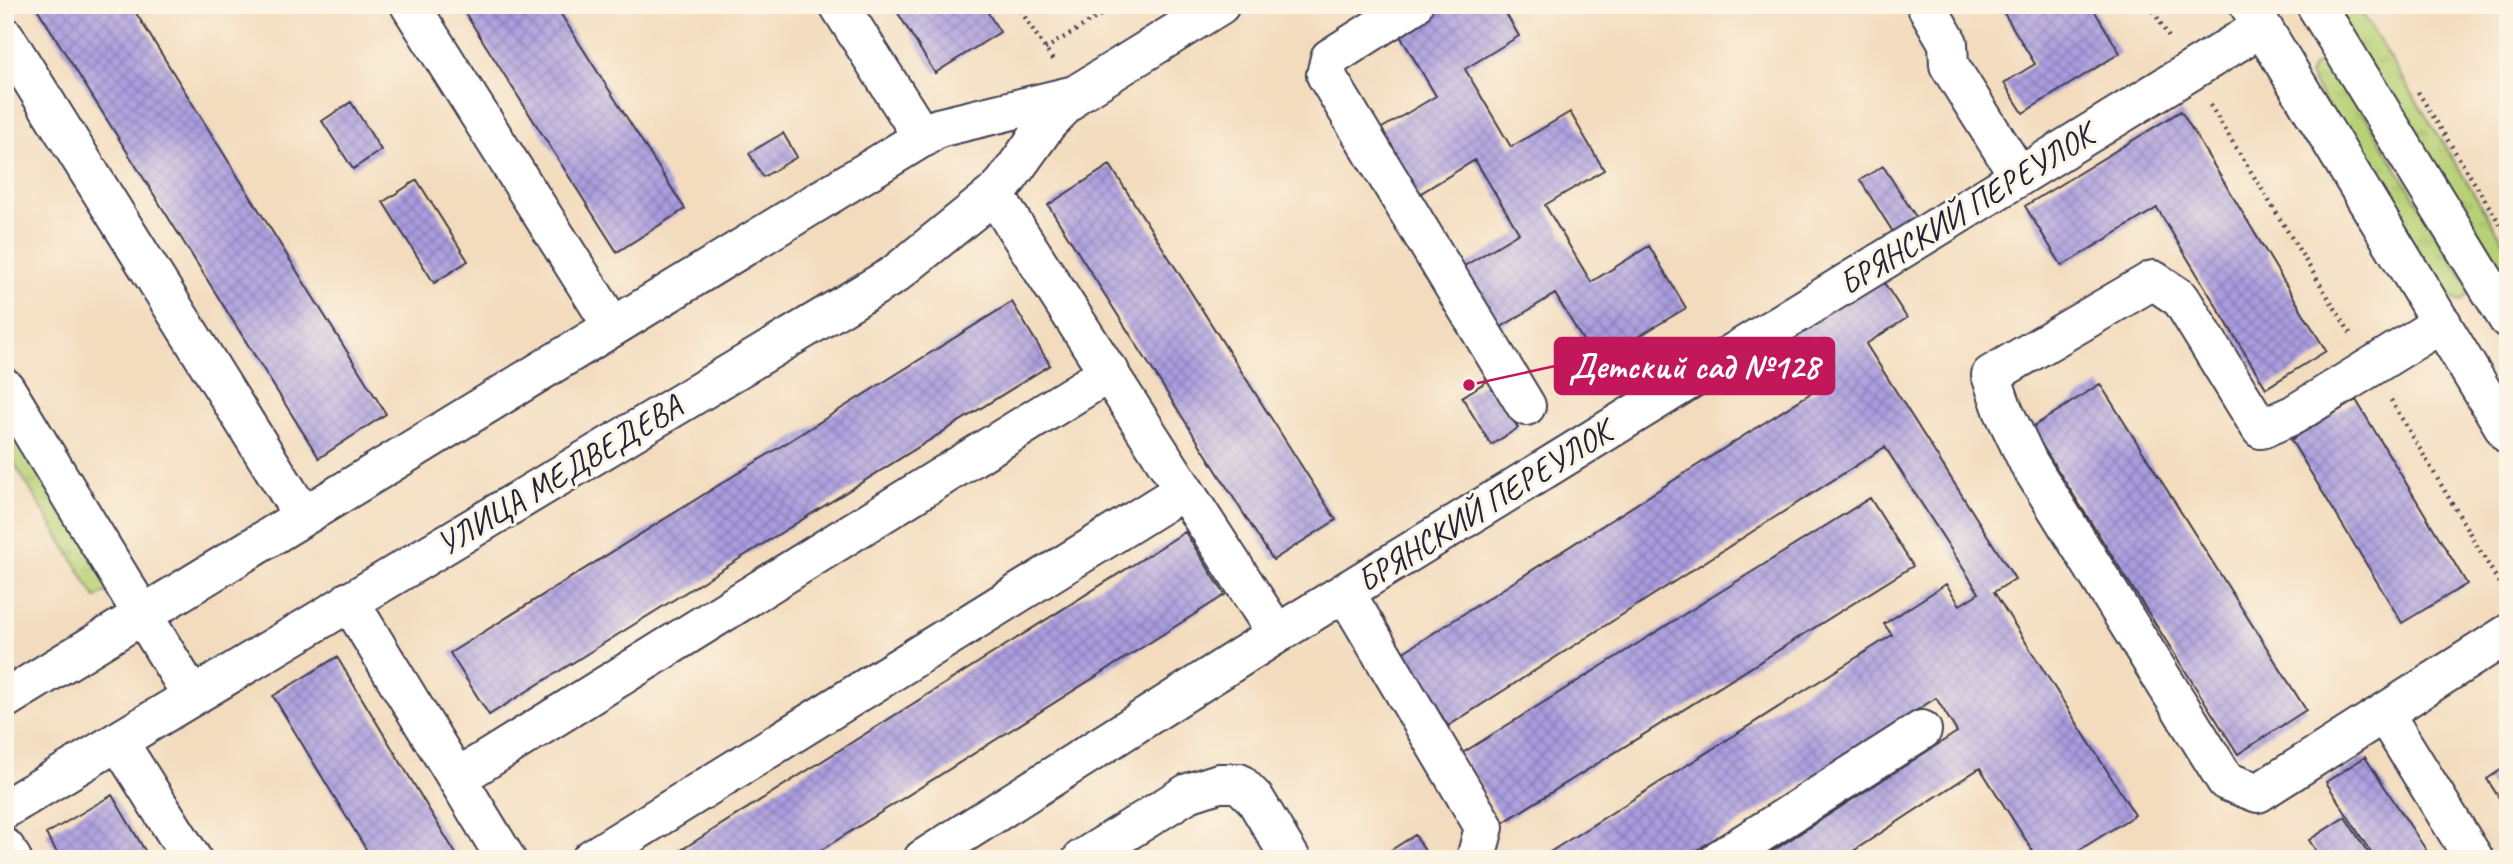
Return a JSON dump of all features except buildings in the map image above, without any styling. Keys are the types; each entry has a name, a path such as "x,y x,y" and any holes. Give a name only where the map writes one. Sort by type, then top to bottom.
{"street":[{"path":"410,5 613,327"},
{"path":"839,5 923,138"},
{"name":"УЛИЦА МЕДВЕДЕВА","path":"5,809 894,275 994,194 1047,124 1075,95 1220,5"},
{"path":"1413,5 1330,58 1326,75 1526,406"},
{"path":"1926,5 1948,43 1949,65 2019,176"},
{"path":"2316,5 2508,318"},
{"path":"2256,16 2508,433"},
{"name":"БРЯНСКИЙ ПЕРЕУЛОК","path":"923,859 1277,634 2189,72 2256,16"},
{"path":"5,37 303,516"},
{"name":"УЛИЦА МЕДВЕДЕВА","path":"5,699 938,128 1075,95"},
{"path":"994,194 1277,634"},
{"path":"2442,323 2293,415 2262,429 2181,299 2153,280 1992,375 2003,410 2028,462 2226,781 2258,793 2508,634"},
{"path":"457,778 1110,372"},
{"path":"5,388 192,696"},
{"path":"591,859 1184,490"},
{"path":"1345,592 1484,827 1476,859"},
{"path":"349,601 506,859"},
{"path":"2384,713 2474,859"},
{"path":"1720,859 1922,730"},
{"path":"118,741 192,859"},
{"path":"1082,859 1188,793 1219,783 1239,783 1255,799 1291,859"},
{"path":"5,848 12,859"}],"path":[{"path":"1017,5 1075,95"},
{"path":"1045,49 1117,5"},
{"path":"2150,5 2371,366 2508,598"},
{"path":"2414,86 2508,237"}],"green space":[{"path":"2325,5 2357,5 2508,248 2508,294"},
{"path":"2323,62 2334,64 2471,291 2461,301 2443,294 2309,76 2314,65"},
{"path":"5,409 114,587 96,598 5,448"}],"place":[{"name":"Детский сад №128","path":"1469,385"}]}
